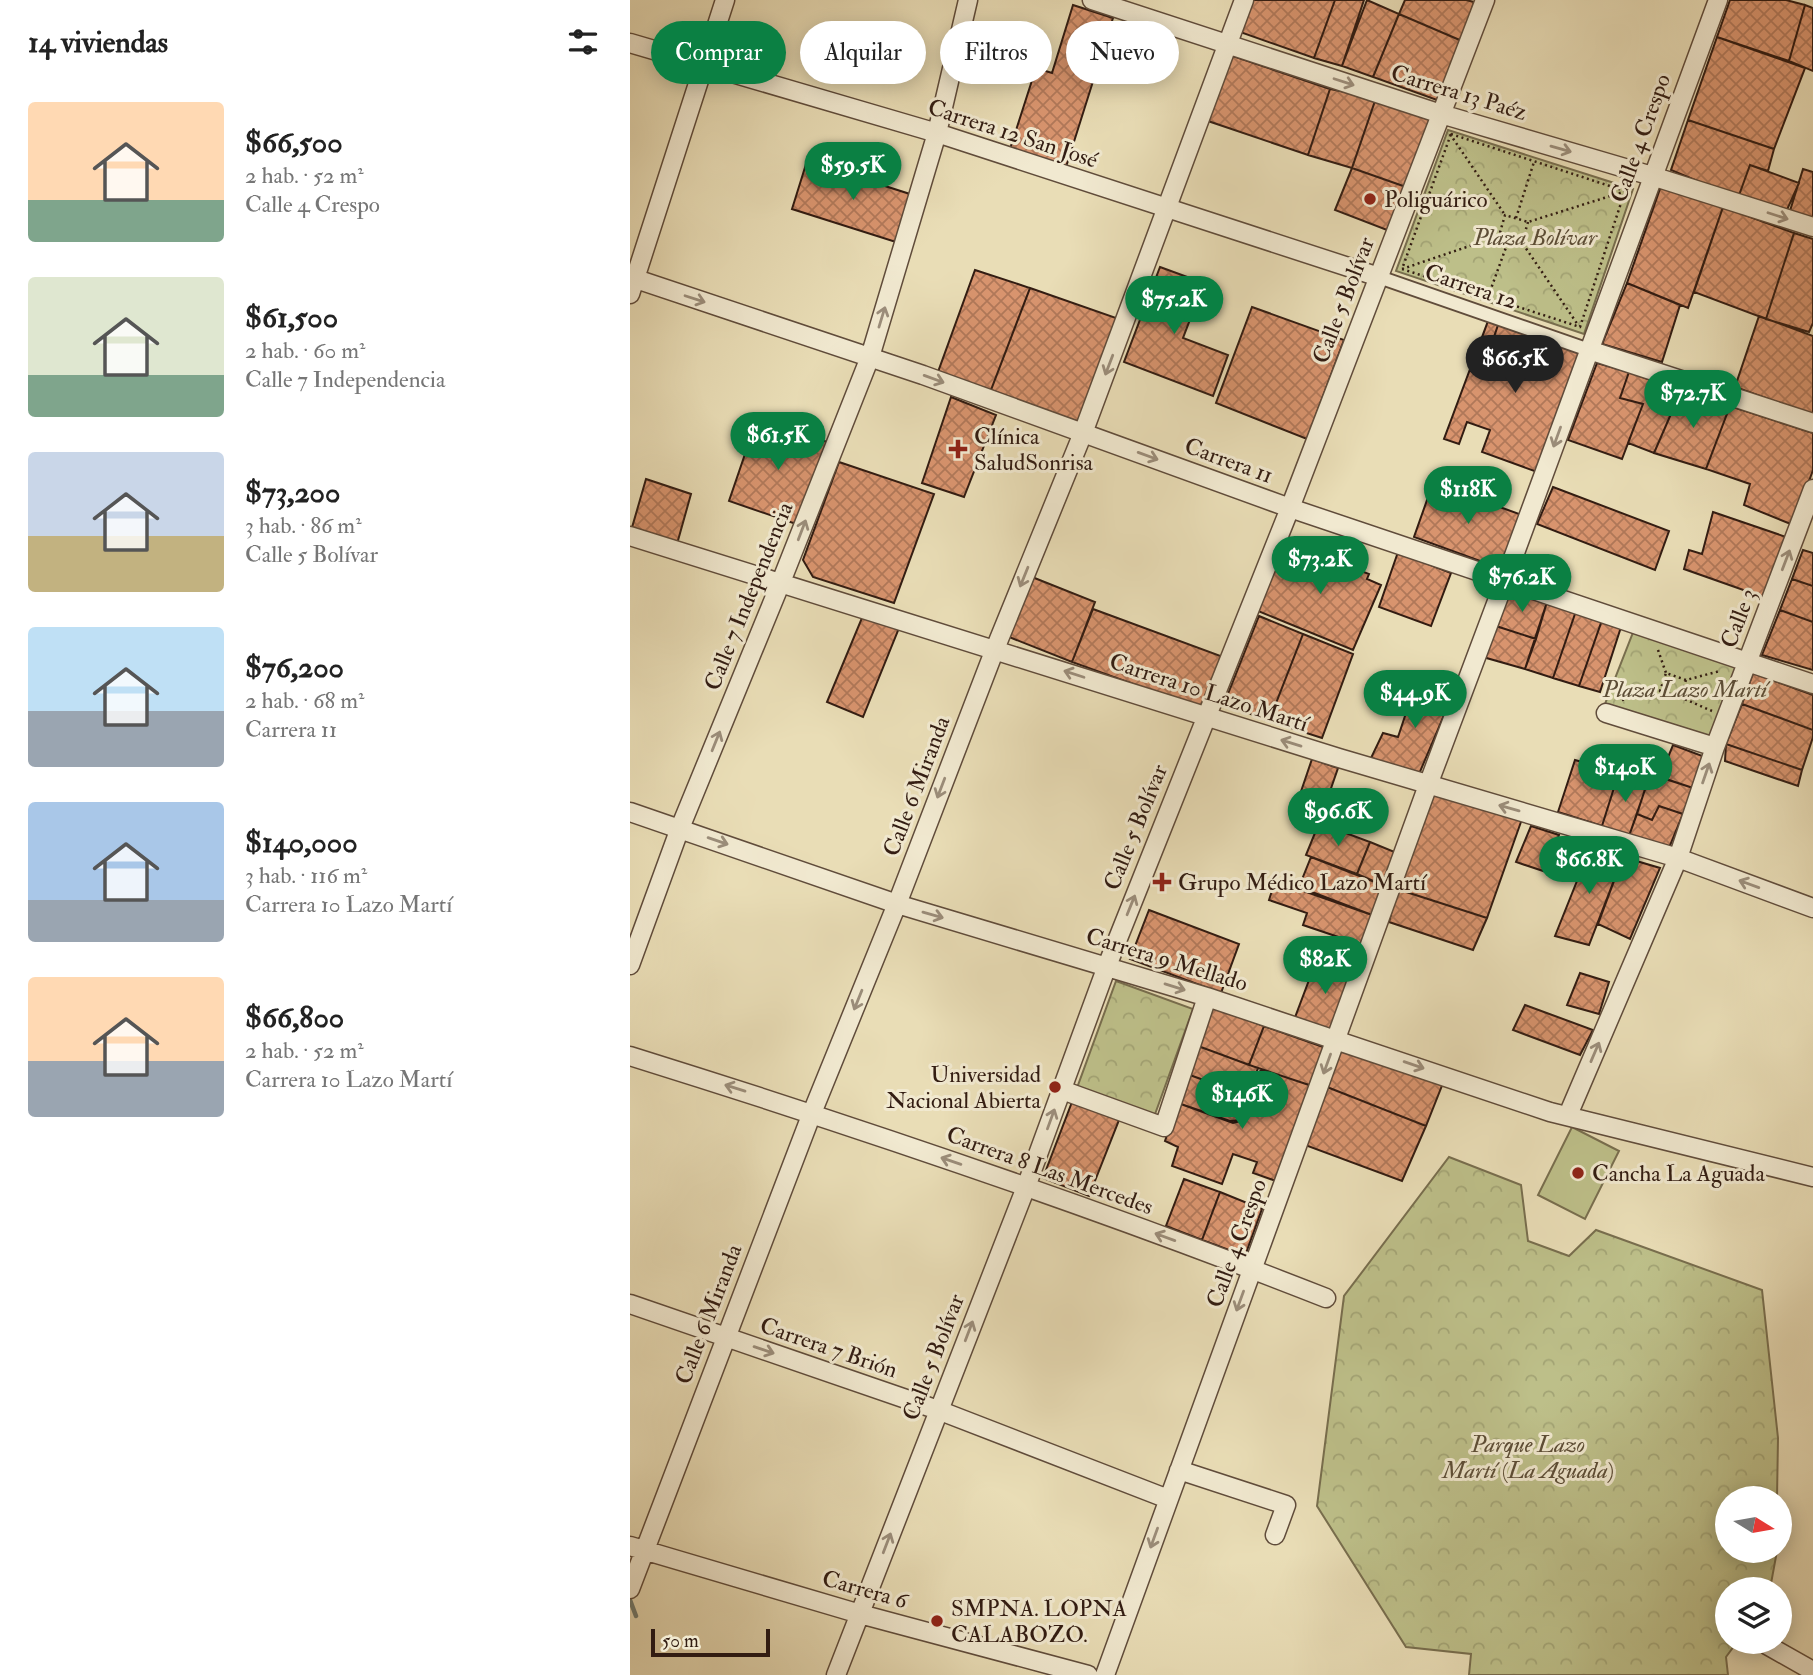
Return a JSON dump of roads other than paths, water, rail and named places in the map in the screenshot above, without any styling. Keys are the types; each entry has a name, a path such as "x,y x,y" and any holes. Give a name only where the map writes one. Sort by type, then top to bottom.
{"street":[{"path":"719,21 725,0"},
{"name":"Calle 7 Independencia","path":"630,965 680,828 870,357 937,133 968,0"},
{"name":"Carrera 13 Paéz","path":"1093,0 1227,43 1444,122 1652,176 1813,227"},
{"name":"Calle 6 Miranda","path":"630,1589 637,1548 726,1337 995,649 1083,433 1244,0"},
{"name":"Calle 5 Bolívar","path":"836,1675 1026,1187 1107,966 1290,508 1378,277 1444,122 1485,0"},
{"name":"Calle 4 Crespo","path":"1105,1675 1505,580 1587,342 1717,0"},
{"name":"Carrera 12 San José","path":"630,43 651,49"},
{"path":"632,283 699,84"},
{"name":"Carrera 12 San José","path":"767,84 937,133 1378,277"},
{"name":"Carrera 12","path":"1378,277 1587,342"},
{"name":"Carrera 11","path":"632,283 870,357 1290,508 1813,684"},
{"path":"1587,342 1813,423"},
{"name":"Calle 3","path":"1569,1115 1678,858 1715,747 1813,489"},
{"name":"Carrera 10 Lazo Martí","path":"630,536 1428,785 1678,858 1813,908"},
{"path":"1611,707 1715,747"},
{"name":"Carrera 9 Mellado","path":"630,812 897,904 1207,997 1550,1112 1813,1177"},
{"path":"1062,1090 1164,1127 1207,997"},
{"name":"Carrera 8 Las Mercedes","path":"630,1055 812,1113 1026,1187 1326,1298"},
{"name":"Carrera 7 Brión","path":"630,1304 938,1410 1168,1499"},
{"path":"1179,1470 1286,1504 1275,1535"},
{"name":"Carrera 6","path":"637,1548 860,1614 1088,1675"},
{"path":"1783,1654 1813,1671"}],"waterway":[{"path":"630,1600 636,1616"}],"place":[{"name":"Poliguárico","path":"1370,199"},
{"name":"Clínica SaludSonrisa","path":"958,449"},
{"name":"Grupo Médico Lazo Martí","path":"1162,882"},
{"name":"Universidad Nacional Abierta","path":"1055,1087"},
{"name":"Cancha La Aguada","path":"1578,1173"},
{"name":"SMPNA. LOPNA CALABOZO.","path":"937,1621"}],"park label":[{"name":"Plaza Bolívar","path":"1535,237"},
{"name":"Plaza Lazo Martí","path":"1685,689"},
{"name":"Parque Lazo Martí (La Aguada)","path":"1528,1457"}]}
